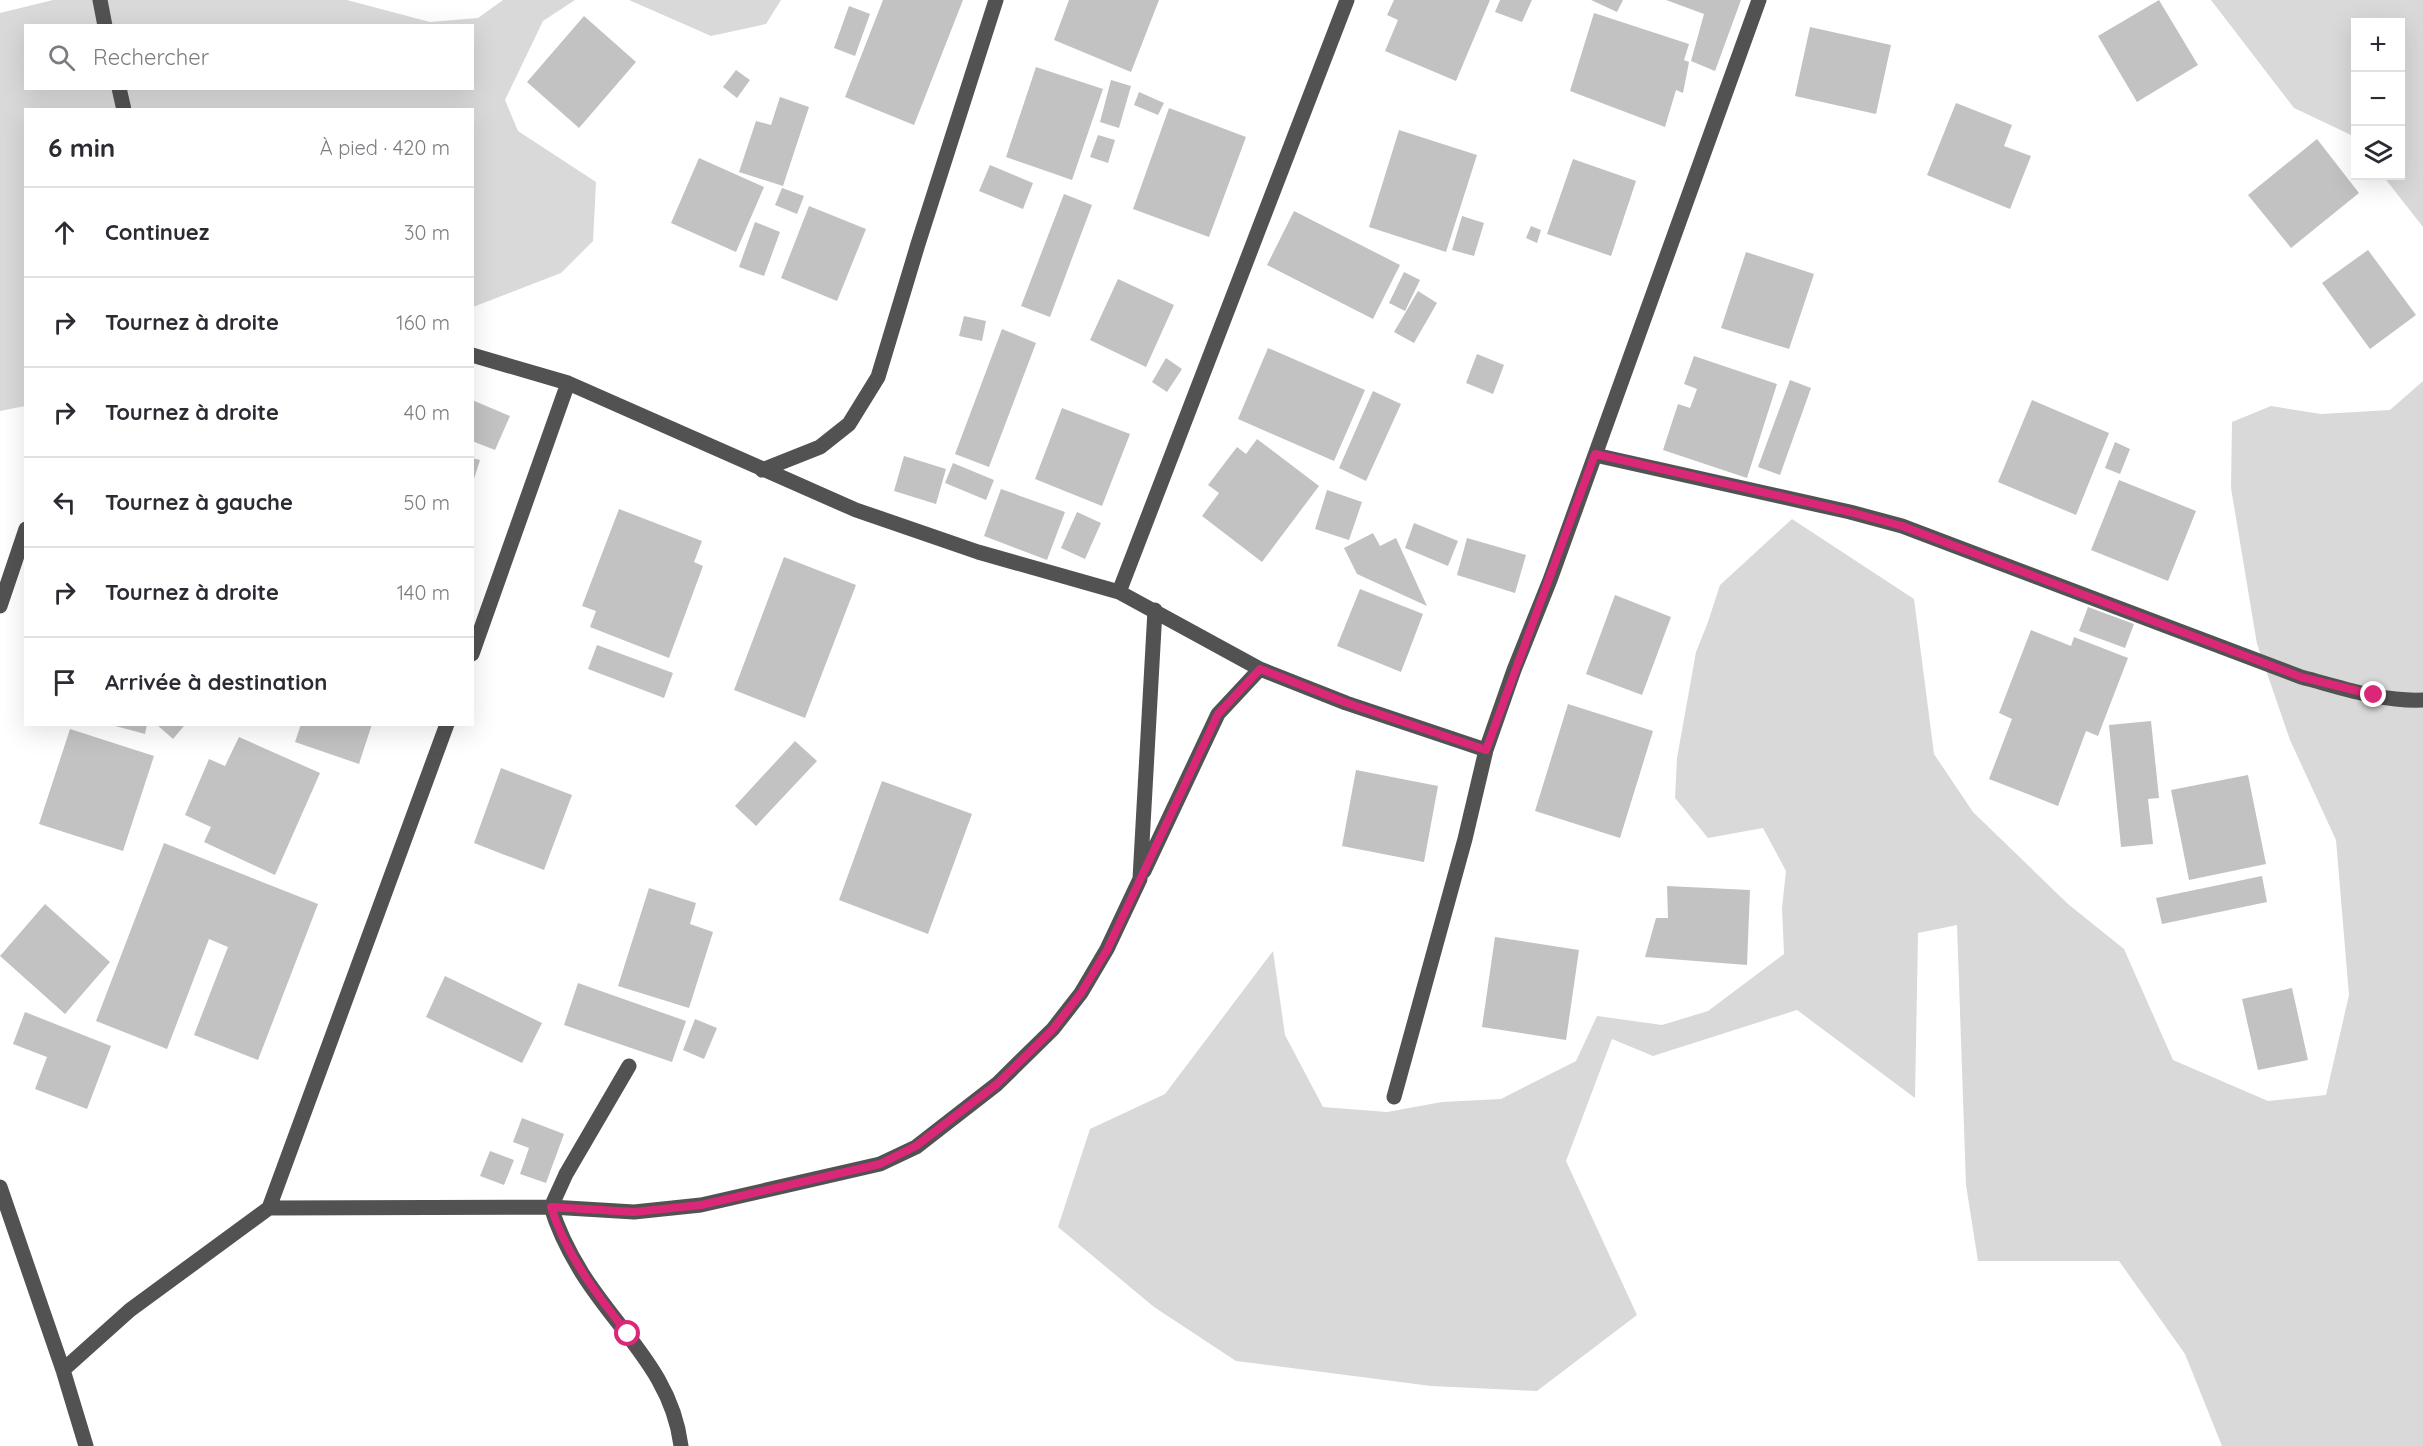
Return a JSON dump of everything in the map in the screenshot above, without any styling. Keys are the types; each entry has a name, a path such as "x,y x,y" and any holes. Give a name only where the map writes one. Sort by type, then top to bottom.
{"street":[{"path":"100,0 105,24"},
{"path":"762,470 820,447 849,424 878,377 996,0"},
{"path":"1119,592 1347,0"},
{"path":"1394,1097 1447,906 1486,750 1759,0"},
{"path":"119,90 124,108"},
{"path":"474,356 568,383 856,510 978,552 1119,592 1260,669 1347,703 1486,750"},
{"path":"474,648 568,383"},
{"path":"1595,454 1902,526 2301,677 2357,692 2423,700"},
{"path":"0,606 24,535"},
{"path":"1140,879 1155,610"},
{"path":"269,1208 551,1207 634,1212 701,1205 880,1164 916,1146 997,1084 1053,1029 1081,993 1107,950 1218,714 1260,669"},
{"path":"63,1370 130,1310 269,1208 446,726"},
{"path":"628,1066 566,1174 551,1207 559,1233 583,1274 642,1351 658,1378 678,1421 681,1446"},
{"path":"0,1187 63,1370 86,1446"}],"shaded area":[{"path":"53,0 347,0 430,22 478,18 503,0 575,0 543,21 505,100 518,131 596,182 593,241 561,273 474,307 474,108 24,108 24,406 0,411 0,13"},
{"path":"629,0 781,0 766,24 711,36"},
{"path":"2211,0 2423,0 2423,227 2386,180 2405,180 2405,18 2351,18 2351,135 2294,108"},
{"path":"2423,381 2423,1446 2222,1446 2185,1354 2119,1261 1978,1261 1966,1185 1957,925 1918,933 1915,1098 1797,1010 1653,1056 1612,1039 1566,1161 1637,1315 1537,1391 1431,1386 1236,1361 1154,1307 1058,1227 1090,1129 1165,1094 1273,951 1285,1035 1323,1107 1387,1112 1442,1102 1501,1099 1576,1061 1597,1016 1662,1025 1708,1011 1784,954 1782,908 1786,871 1763,828 1708,838 1675,798 1677,758 1696,652 1720,585 1792,519 1914,599 1934,754 1973,812 2068,904 2124,949 2173,1060 2268,1101 2326,1095 2349,995 2336,840 2290,740 2257,644 2231,488 2232,422 2271,406 2321,414 2390,410"}],"building":[{"path":"883,0 963,0 914,125 845,97"},
{"path":"1069,0 1159,0 1131,72 1054,40"},
{"path":"1394,0 1490,0 1456,81 1385,51 1398,20 1387,15"},
{"path":"1500,0 1532,0 1522,22 1495,12"},
{"path":"1591,0 1623,0 1617,12"},
{"path":"1666,0 1741,0 1715,71 1691,61 1704,14"},
{"path":"2159,0 2198,65 2137,102 2098,36"},
{"path":"849,6 870,14 855,56 834,48"},
{"path":"1594,13 1689,44 1684,60 1689,62 1683,93 1676,90 1665,127 1570,91"},
{"path":"584,16 636,62 579,128 527,82"},
{"path":"1810,27 1891,45 1876,114 1795,96"},
{"path":"1036,67 1103,89 1072,180 1006,157"},
{"path":"736,70 750,80 737,98 723,87"},
{"path":"1111,80 1131,86 1119,128 1100,122"},
{"path":"1139,92 1164,103 1158,115 1134,105"},
{"path":"780,97 809,107 783,186 739,172 756,121 771,125"},
{"path":"1956,103 2012,125 2004,146 2031,156 2010,209 1927,175"},
{"path":"1169,108 1246,137 1209,237 1133,209"},
{"path":"1399,130 1477,155 1446,252 1369,227"},
{"path":"1098,135 1115,140 1108,163 1090,157"},
{"path":"2317,139 2359,193 2291,248 2248,195"},
{"path":"699,158 764,187 736,252 671,223"},
{"path":"1573,159 1636,181 1611,256 1547,234"},
{"path":"990,165 1033,183 1023,209 979,191"},
{"path":"782,188 804,196 797,214 775,205"},
{"path":"1064,194 1092,205 1050,317 1021,306"},
{"path":"809,206 866,229 837,301 781,278"},
{"path":"1294,211 1400,265 1373,319 1267,265"},
{"path":"1462,216 1484,223 1474,256 1452,250"},
{"path":"755,222 780,232 764,276 739,267"},
{"path":"1531,226 1541,230 1537,243 1526,238"},
{"path":"2368,250 2416,315 2370,349 2322,283"},
{"path":"1746,252 1814,274 1789,349 1721,328"},
{"path":"1404,272 1420,280 1405,311 1389,303"},
{"path":"1118,279 1174,305 1146,367 1090,340"},
{"path":"1418,291 1437,303 1414,343 1394,332"},
{"path":"964,316 986,321 982,341 959,336"},
{"path":"1002,329 1036,343 989,467 955,454"},
{"path":"1268,348 1365,390 1334,461 1238,419"},
{"path":"1477,354 1504,365 1493,394 1466,383"},
{"path":"1694,356 1777,384 1747,478 1663,450 1678,404 1690,408 1697,389 1684,384"},
{"path":"1166,358 1182,369 1167,392 1152,382"},
{"path":"1790,380 1811,388 1780,475 1758,467"},
{"path":"1373,391 1401,404 1366,481 1339,468"},
{"path":"2032,400 2109,433 2076,515 1998,482"},
{"path":"474,401 510,416 495,450 474,442"},
{"path":"1062,408 1130,434 1102,506 1035,479"},
{"path":"1257,439 1319,486 1262,562 1202,516 1219,493 1208,485 1237,447 1246,454"},
{"path":"2115,442 2130,449 2120,474 2105,468"},
{"path":"904,456 946,469 936,504 894,491"},
{"path":"474,458 480,460 474,479"},
{"path":"953,463 994,480 986,500 945,483"},
{"path":"2119,480 2196,511 2168,581 2091,550"},
{"path":"1001,489 1065,512 1047,560 984,536"},
{"path":"1327,490 1362,502 1349,540 1315,529"},
{"path":"619,509 702,541 694,562 703,566 669,658 590,627 596,611 582,606"},
{"path":"1077,512 1101,523 1085,559 1061,548"},
{"path":"1414,523 1458,541 1448,566 1405,548"},
{"path":"1373,533 1380,546 1396,538 1427,606 1357,574 1344,548"},
{"path":"1467,538 1526,555 1515,593 1457,575"},
{"path":"784,557 856,585 805,718 734,690"},
{"path":"1360,589 1423,614 1401,672 1337,646"},
{"path":"1615,595 1671,617 1642,695 1586,674"},
{"path":"2088,607 2134,624 2125,648 2079,631"},
{"path":"2031,630 2071,646 2074,637 2128,658 2098,736 2086,731 2058,806 1989,779 2012,719 1999,713"},
{"path":"597,645 673,673 664,698 588,669"},
{"path":"1568,704 1653,731 1620,838 1535,811"},
{"path":"2151,721 2159,798 2148,799 2153,844 2121,847 2109,725"},
{"path":"115,726 147,726 145,734"},
{"path":"158,726 184,726 173,739"},
{"path":"300,726 371,726 359,764 295,742"},
{"path":"70,729 154,756 123,851 39,824"},
{"path":"239,737 320,773 275,875 204,842 211,827 185,815 209,759 225,766"},
{"path":"795,741 817,761 756,826 735,806"},
{"path":"501,768 572,795 544,870 474,843"},
{"path":"1356,770 1438,786 1424,862 1342,846"},
{"path":"2248,775 2266,864 2189,880 2171,790"},
{"path":"882,781 972,814 928,934 839,900"},
{"path":"164,843 318,904 258,1060 194,1035 228,947 209,939 167,1049 96,1021"},
{"path":"2262,876 2267,902 2162,924 2156,898"},
{"path":"1667,886 1750,890 1747,965 1645,957 1656,918 1668,918"},
{"path":"649,888 696,903 690,924 713,932 689,1008 618,986"},
{"path":"45,904 110,962 65,1014 0,956"},
{"path":"1495,937 1579,950 1566,1040 1482,1027"},
{"path":"445,976 542,1023 522,1063 426,1017"},
{"path":"578,983 686,1021 672,1062 564,1025"},
{"path":"2292,988 2308,1060 2258,1070 2242,999"},
{"path":"25,1012 111,1046 87,1109 35,1089 47,1057 13,1044"},
{"path":"695,1019 717,1028 704,1059 683,1050"},
{"path":"522,1118 564,1134 546,1183 520,1174 529,1148 513,1142"},
{"path":"490,1151 514,1160 504,1185 480,1176"}],"route":[{"path":"628,1334 583,1274 559,1233 551,1207 634,1212 701,1205 880,1164 916,1146 997,1084 1053,1029 1081,993 1107,950 1218,714 1260,669 1402,723 1486,750 1595,454 1902,526 2301,677 2374,695"}]}
